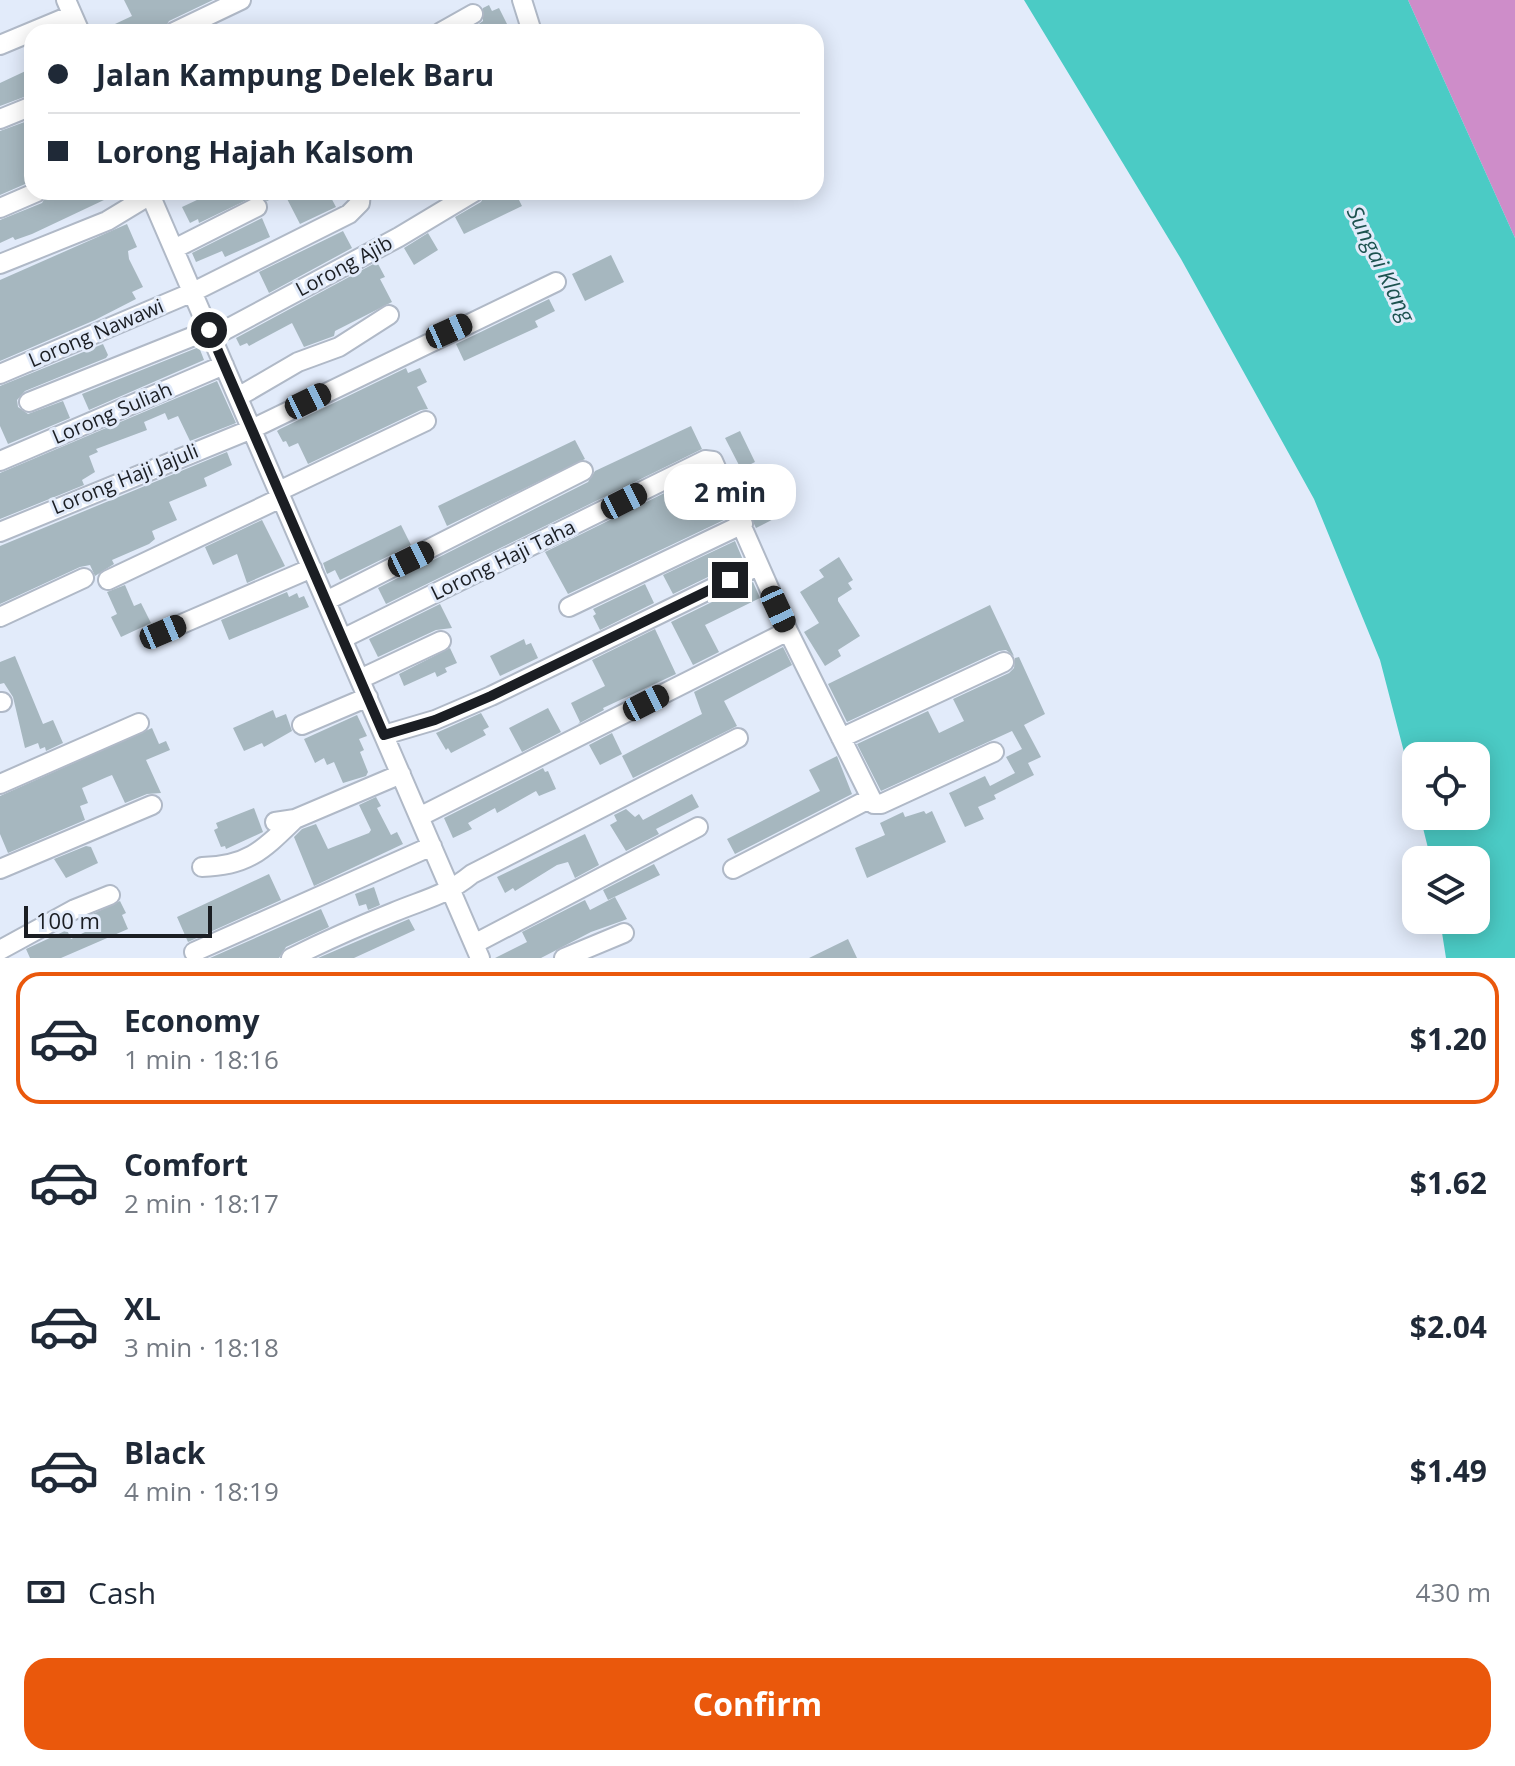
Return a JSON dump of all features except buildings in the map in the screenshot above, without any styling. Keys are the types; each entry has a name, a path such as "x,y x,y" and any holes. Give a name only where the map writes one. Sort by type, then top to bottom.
{"street":[{"path":"191,24 241,0"},
{"path":"522,0 530,24"},
{"path":"455,24 473,14"},
{"path":"53,24 73,16"},
{"path":"0,45 24,35"},
{"path":"0,119 24,109"},
{"path":"0,208 24,198"},
{"path":"0,264 107,221 140,200"},
{"path":"153,200 477,951 698,827"},
{"name":"Lorong Nawawi","path":"0,374 193,292 349,214 360,200"},
{"name":"Lorong Ajib","path":"29,402 210,334 399,237 461,200"},
{"path":"174,249 257,207"},
{"name":"Lorong Haji Jajuli","path":"0,532 252,429 556,282"},
{"path":"238,397 298,362 339,347 389,315"},
{"name":"Lorong Suliah","path":"0,461 224,365"},
{"path":"108,580 426,421"},
{"name":"Lorong Haji Taha","path":"342,639 705,460 713,461 788,631 871,798"},
{"path":"326,601 583,471"},
{"path":"569,607 743,524"},
{"path":"384,735 435,720 491,696 758,566"},
{"path":"163,632 312,568"},
{"path":"0,617 84,578"},
{"path":"419,817 788,631"},
{"path":"360,679 441,641"},
{"path":"841,738 1004,662"},
{"path":"302,725 368,697"},
{"path":"0,784 139,723"},
{"path":"291,958 392,912 425,903 451,891 472,874 738,738"},
{"path":"733,869 871,798 874,804 881,804 994,752"},
{"path":"275,822 295,819 401,774"},
{"path":"0,869 152,805"},
{"path":"202,867 240,863 261,852 295,819"},
{"path":"194,952 432,846"},
{"path":"0,950 75,909 110,895"},
{"path":"564,958 624,933"}],"shaded area":[{"path":"1408,0 1515,0 1515,238"}],"water":[{"name":"Sungai Klang","path":"1024,0 1408,0 1515,238 1515,958 1446,958 1442,934 1490,934 1490,846 1428,846 1424,830 1490,830 1490,742 1402,744 1380,660 1314,499 1181,259"}],"route":[{"path":"209,330 384,735 435,720 491,696 730,580"}]}
